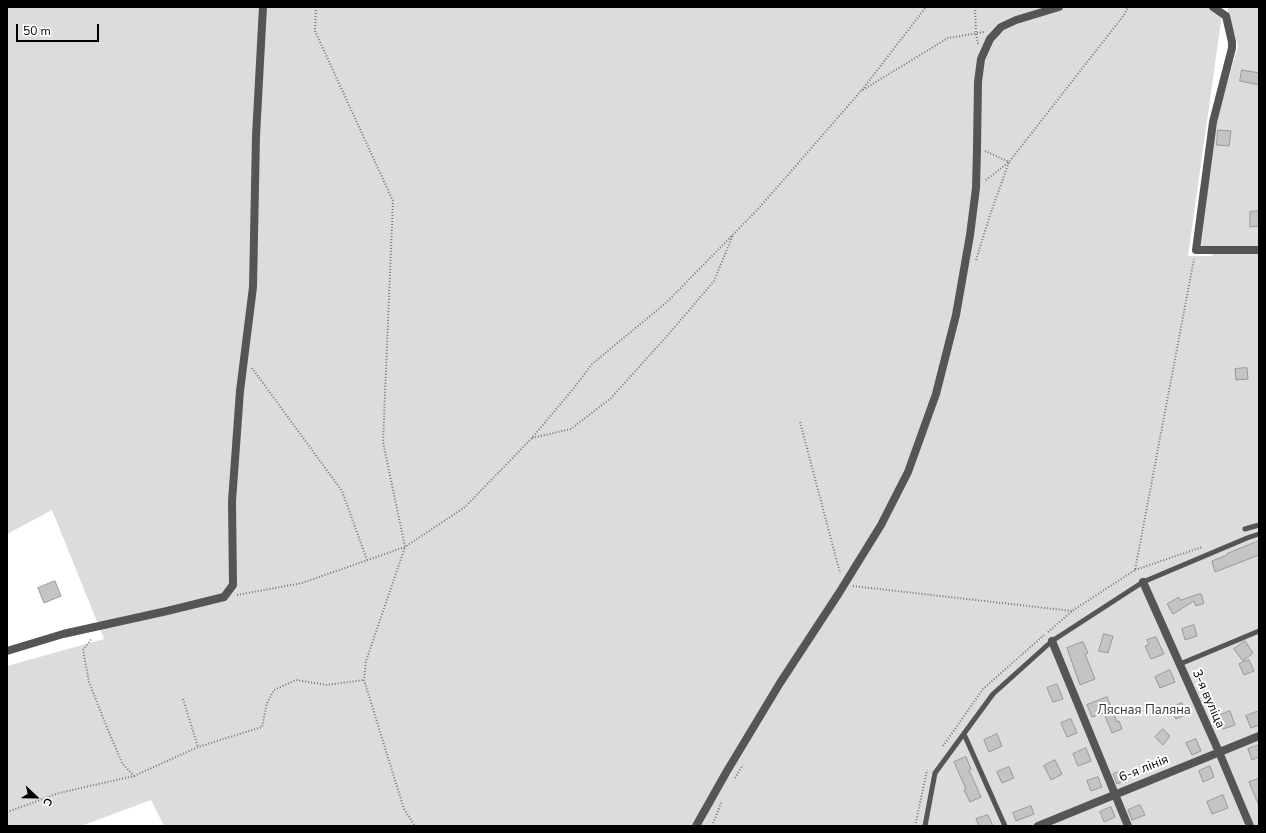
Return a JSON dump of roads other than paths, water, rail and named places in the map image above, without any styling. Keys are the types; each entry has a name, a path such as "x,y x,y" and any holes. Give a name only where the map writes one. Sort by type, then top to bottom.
{"street":[{"path":"7,651 63,634 167,612 224,597 233,585 232,501 240,391 253,287 256,136 263,7"},
{"path":"696,826 780,683 847,586 908,472 936,394 956,315 970,235 976,188 978,148 978,82 981,59 990,39 1001,28 1016,20 1059,7"},
{"path":"1213,7 1226,16 1232,42 1213,122 1196,250 1259,250"},
{"name":"3-я вуліца","path":"1143,582 1219,752 1250,826"},
{"path":"1052,641 1128,826"},
{"name":"6-я лінія","path":"1038,826 1259,736"}],"lane":[{"path":"1245,529 1259,525"},
{"path":"926,826 935,774 993,694 1052,641 1143,582 1233,543 1259,534"},
{"path":"1180,664 1259,631"},
{"path":"964,734 1005,826"}],"park label":[{"name":"Лясная Паляна","path":"1144,711"}]}
